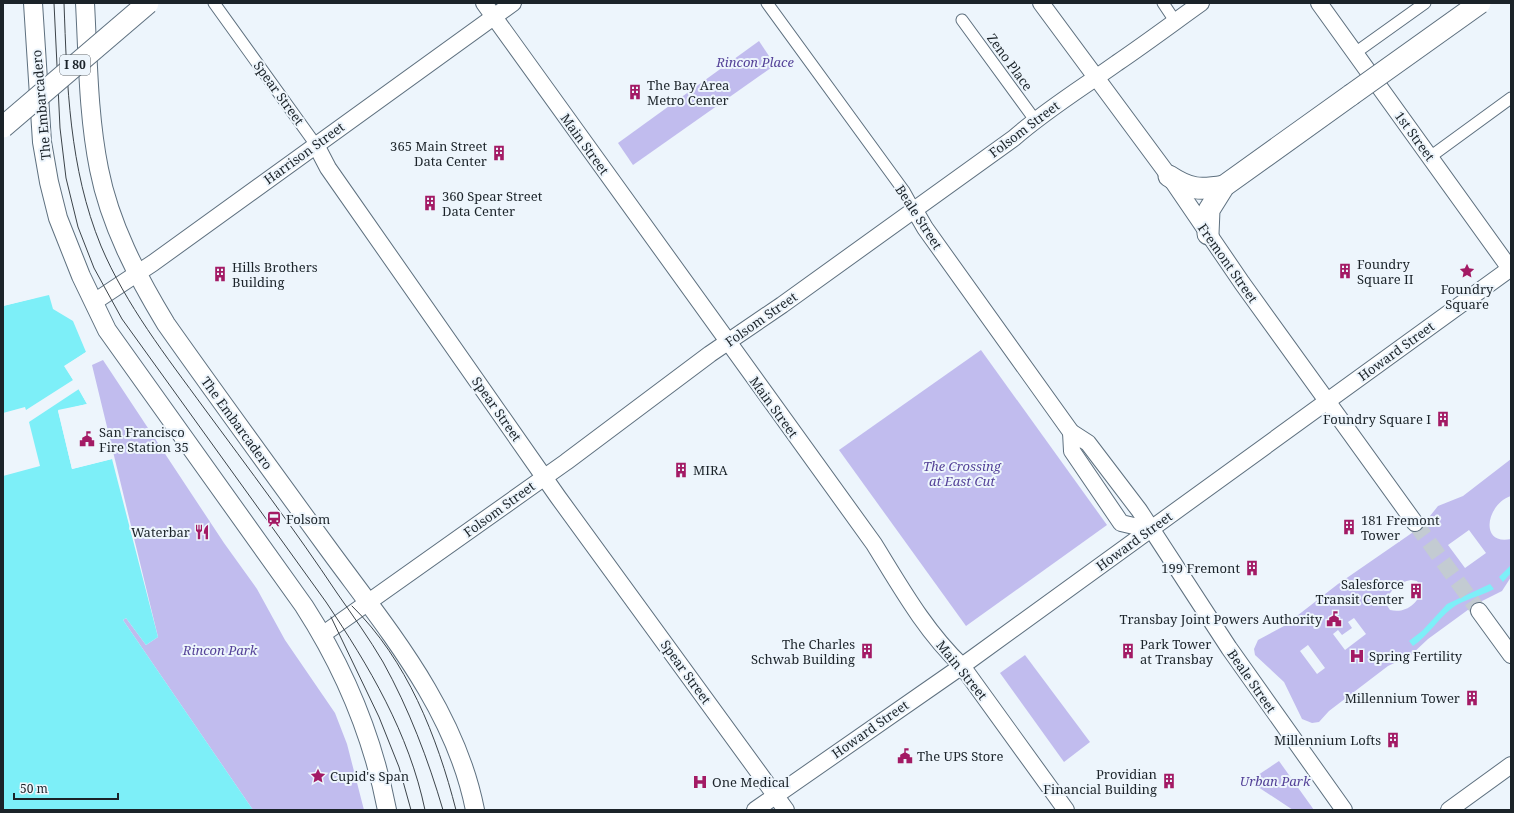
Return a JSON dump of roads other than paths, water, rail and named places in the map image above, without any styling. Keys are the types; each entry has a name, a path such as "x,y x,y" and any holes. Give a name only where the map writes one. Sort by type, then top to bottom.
{"highway":[{"name":"I 80","path":"3,118 137,3"},
{"name":"I 80","path":"3,127 148,3"},
{"path":"1208,234 1209,210 1224,186 1480,3"},
{"path":"1169,176 1183,186 1197,189 1224,186"}],"main road":[{"name":"The Embarcadero","path":"33,3 38,107 42,142 49,182 68,246 107,330 304,606 322,635 349,690 363,724 374,756 387,810"},
{"name":"The Embarcadero","path":"85,3 90,101 99,170 110,210 125,248 166,324 369,603 424,683 438,708 461,763 475,810"},
{"name":"Main Street","path":"484,3 874,544 918,614 945,650 962,666 1066,810"},
{"name":"Harrison Street","path":"94,302 138,274 513,3"},
{"name":"Fremont Street","path":"1041,3 1097,76 1169,176 1208,234 1415,523"},
{"name":"Folsom Street","path":"322,635 544,477 727,342 776,310 1014,138 1035,120 1201,3"},
{"name":"1st Street","path":"1319,3 1511,269"},
{"name":"Spear Street","path":"316,145 328,168 544,477 786,810"},
{"name":"Beale Street","path":"914,209 925,228 1071,432 1088,443 1151,530 1235,658 1344,810"},
{"name":"Howard Street","path":"755,810 962,666 1151,530 1327,400 1511,269"},
{"path":"1071,432 1072,451 1121,523 1151,530"},
{"path":"1479,611 1511,655"},
{"path":"1449,810 1511,765"}],"street":[{"name":"Spear Street","path":"214,3 316,145"},
{"name":"Beale Street","path":"767,3 904,192 914,209"},
{"path":"1163,3 1175,21"},
{"path":"1355,53 1425,3"},
{"name":"Zeno Place","path":"962,20 1035,120"},
{"path":"1430,157 1511,98"}],"water":[{"path":"49,295 53,309 73,321 86,352 65,366 87,404 58,411 72,469 112,459 158,637 146,645 126,618 123,620 253,810 3,810 3,306"},
{"path":"1511,565 1511,573 1503,582 1499,577"},
{"path":"1490,584 1494,589 1466,600 1446,613 1423,638 1413,646 1409,641 1422,631 1447,604"}],"tunnel":[{"path":"1415,523 1479,611"}],"tram line":[{"path":"54,3 60,128 66,178 78,227 94,268 122,319 342,626 386,701 398,727 409,754 425,810"},
{"path":"64,3 69,95 76,156 90,217 111,268 122,289 161,349 321,569 378,653 409,716 431,772 443,810"},
{"path":"352,606 389,650 418,700 439,754 456,810"},
{"path":"331,617 379,717 399,767 411,810"}],"place":[{"name":"The Bay Area Metro Center","path":"635,92"},
{"name":"365 Main Street Data Center","path":"499,153"},
{"name":"360 Spear Street Data Center","path":"430,203"},
{"name":"Foundry Square II","path":"1345,271"},
{"name":"Foundry Square","path":"1467,271"},
{"name":"Hills Brothers Building","path":"220,274"},
{"name":"Foundry Square I","path":"1443,419"},
{"name":"San Francisco Fire Station 35","path":"87,439"},
{"name":"MIRA","path":"681,470"},
{"name":"Folsom","path":"274,519"},
{"name":"181 Fremont Tower","path":"1349,527"},
{"name":"Waterbar","path":"202,532"},
{"name":"199 Fremont","path":"1252,568"},
{"name":"Salesforce Transit Center","path":"1416,591"},
{"name":"Transbay Joint Powers Authority","path":"1334,619"},
{"name":"The Charles Schwab Building","path":"867,651"},
{"name":"Park Tower at Transbay","path":"1128,651"},
{"name":"Spring Fertility","path":"1357,656"},
{"name":"Millennium Tower","path":"1472,698"},
{"name":"Millennium Lofts","path":"1393,740"},
{"name":"The UPS Store","path":"905,756"},
{"name":"Cupid's Span","path":"318,776"},
{"name":"Providian Financial Building","path":"1169,781"},
{"name":"One Medical","path":"700,782"}],"park label":[{"name":"Rincon Place","path":"755,62"},
{"name":"The Crossing at East Cut","path":"962,474"},
{"name":"Rincon Park","path":"220,650"},
{"name":"Urban Park","path":"1275,781"}]}
